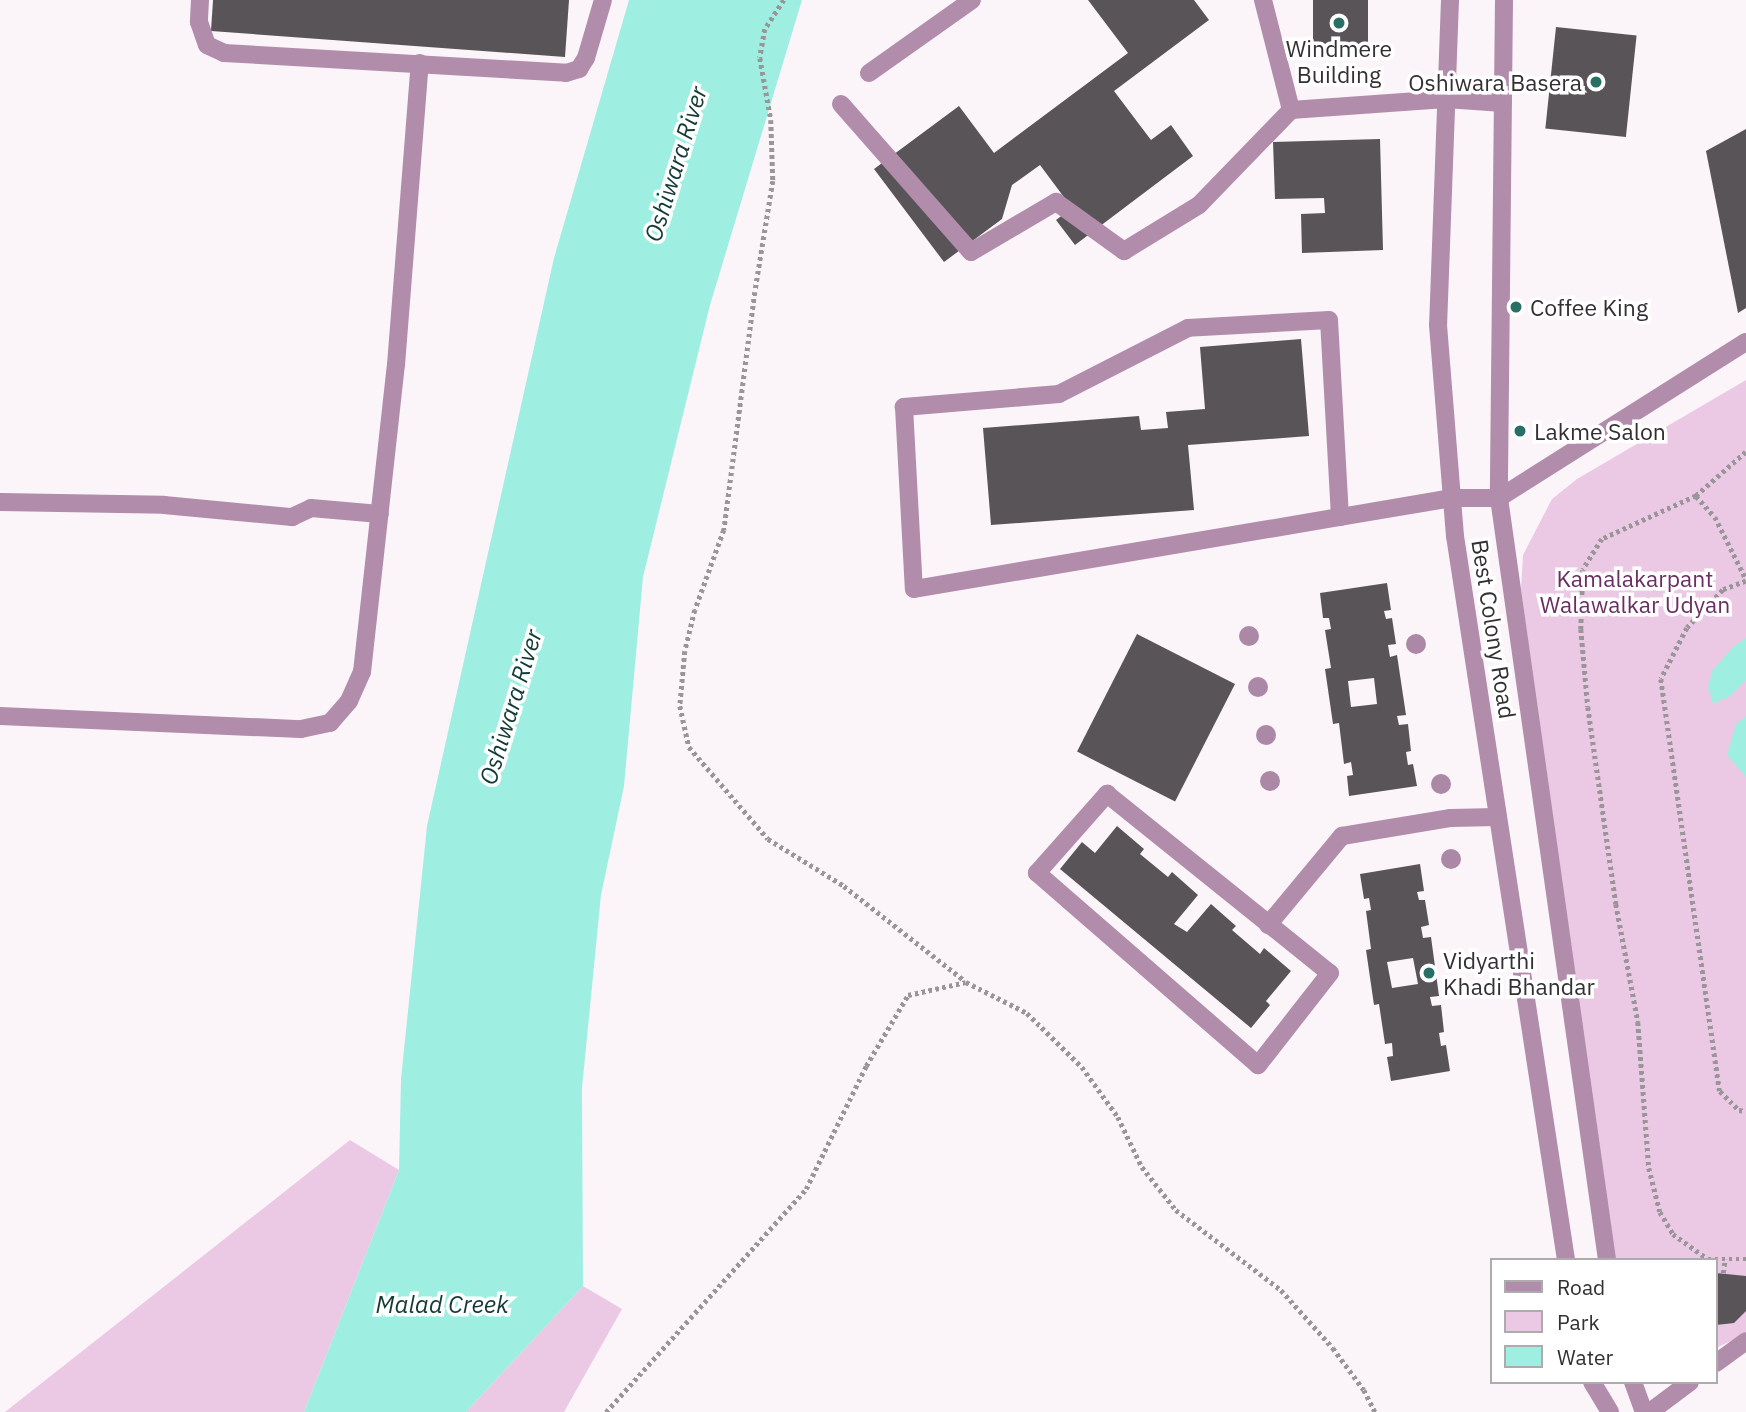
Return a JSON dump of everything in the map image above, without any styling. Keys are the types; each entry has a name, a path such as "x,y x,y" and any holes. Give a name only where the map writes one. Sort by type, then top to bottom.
{"street":[{"path":"200,0 199,22 207,45 224,53 566,73 579,69 586,58 603,0"},
{"path":"869,73 972,0"},
{"path":"1263,0 1291,110"},
{"name":"Best Colony Road","path":"1450,0 1438,325 1455,536 1566,1258"},
{"name":"Best Colony Road","path":"1504,0 1499,498 1607,1258"},
{"path":"0,716 301,729 330,723 349,701 362,672 380,514 396,365 420,63"},
{"path":"841,104 971,252 1056,202 1124,251 1199,205 1291,110 1446,99 1503,103"},
{"path":"1340,517 1329,320 1188,328 1059,394 904,407 914,589 1340,517 1452,498 1499,498 1746,342"},
{"path":"0,502 164,505 292,517 311,508 380,514"},
{"path":"1107,794 1269,925 1330,973 1258,1065 1037,873 1107,794"},
{"path":"1269,925 1342,836 1450,818 1498,817"},
{"path":"1718,1362 1746,1341"},
{"path":"1593,1384 1610,1412"},
{"path":"1634,1384 1644,1412"},
{"path":"1650,1412 1687,1384"}],"path":[{"path":"784,0 765,29 760,58 771,120 773,181 723,530 695,610 685,651 680,706 689,747 768,839 844,886 965,982 1027,1013 1082,1067 1118,1117 1142,1167 1176,1210 1282,1290 1333,1348 1364,1390 1375,1412"},
{"path":"1707,1258 1673,1234 1660,1212 1649,1168 1638,1022 1616,904 1588,707 1581,629 1583,570 1602,540 1696,496 1746,452"},
{"path":"1696,496 1715,517 1746,580 1723,590 1688,628 1661,680 1717,1080 1720,1091 1739,1110 1746,1111"},
{"path":"606,1412 806,1189 866,1066 908,995 965,982"},
{"path":"1718,1259 1746,1259"},
{"path":"1723,1273 1725,1259"}],"green space":[{"name":"Kamalakarpant Walawalkar Udyan","path":"1746,380 1746,1334 1718,1347 1718,1258 1611,1258 1521,589 1523,555 1552,499 1577,479"},
{"path":"350,1140 399,1170 304,1412 5,1412"},
{"path":"583,1286 622,1309 564,1412 466,1412"}],"water":[{"path":"629,0 802,0 710,305 643,577 624,786 601,895 582,1088 583,1286 466,1412 304,1412 399,1170 401,1079 427,826 554,258"},
{"path":"1746,638 1746,680 1730,696 1713,704 1708,687 1712,671 1734,646"},
{"path":"1746,716 1746,777 1727,755 1736,724"}],"building":[{"path":"213,0 569,0 565,57 211,31"},
{"path":"1088,0 1194,0 1209,20 1114,91 1151,140 1171,125 1193,156 1075,245 1056,220 1072,208 1040,165 1012,185 1002,219 944,262 874,169 959,106 994,153 1128,53"},
{"name":"Windmere Building","path":"1313,0 1368,0 1368,46 1313,46"},
{"name":"Oshiwara Basera","path":"1556,27 1637,35 1626,137 1545,128"},
{"path":"1746,129 1746,308 1738,313 1706,151"},
{"path":"1380,139 1383,250 1302,253 1301,214 1325,213 1324,198 1275,199 1273,142"},
{"path":"1301,339 1309,436 1188,445 1194,510 991,525 983,428 1139,416 1141,430 1168,428 1166,412 1205,409 1200,347"},
{"path":"1387,583 1391,610 1384,611 1386,619 1392,618 1396,644 1388,645 1390,657 1397,655 1406,715 1397,716 1399,725 1408,724 1411,751 1406,752 1408,765 1413,764 1417,786 1349,796 1347,776 1353,775 1351,762 1344,764 1339,723 1333,724 1325,669 1331,668 1325,630 1331,629 1329,618 1323,618 1320,593","holes":["1374,678 1377,704 1351,707 1348,681"]},
{"path":"1137,634 1235,684 1175,802 1077,752"},
{"path":"1117,826 1144,849 1140,854 1168,877 1172,872 1198,895 1174,924 1187,932 1211,904 1236,926 1232,930 1260,954 1264,948 1291,971 1266,1001 1270,1005 1251,1028 1060,869 1082,842 1095,853"},
{"path":"1420,864 1424,891 1417,892 1419,900 1425,900 1429,925 1421,927 1423,938 1431,937 1439,996 1430,997 1432,1006 1441,1005 1444,1032 1439,1033 1441,1046 1446,1045 1450,1071 1391,1081 1387,1057 1393,1056 1392,1043 1385,1044 1379,1004 1374,1005 1366,950 1371,949 1366,911 1371,910 1369,898 1364,899 1360,874","holes":["1413,958 1418,984 1392,988 1387,962"]},
{"path":"1718,1273 1746,1276 1746,1311 1734,1323 1718,1325"}],"place":[{"name":"Windmere Building","path":"1339,23"},
{"name":"Oshiwara Basera","path":"1596,82"},
{"name":"Coffee King","path":"1516,307"},
{"name":"Lakme Salon","path":"1520,431"},
{"name":"Vidyarthi Khadi Bhandar","path":"1429,973"}],"water label":[{"name":"Oshiwara River","path":"676,164"},
{"name":"Oshiwara River","path":"511,707"},
{"name":"Malad Creek","path":"442,1305"}]}
